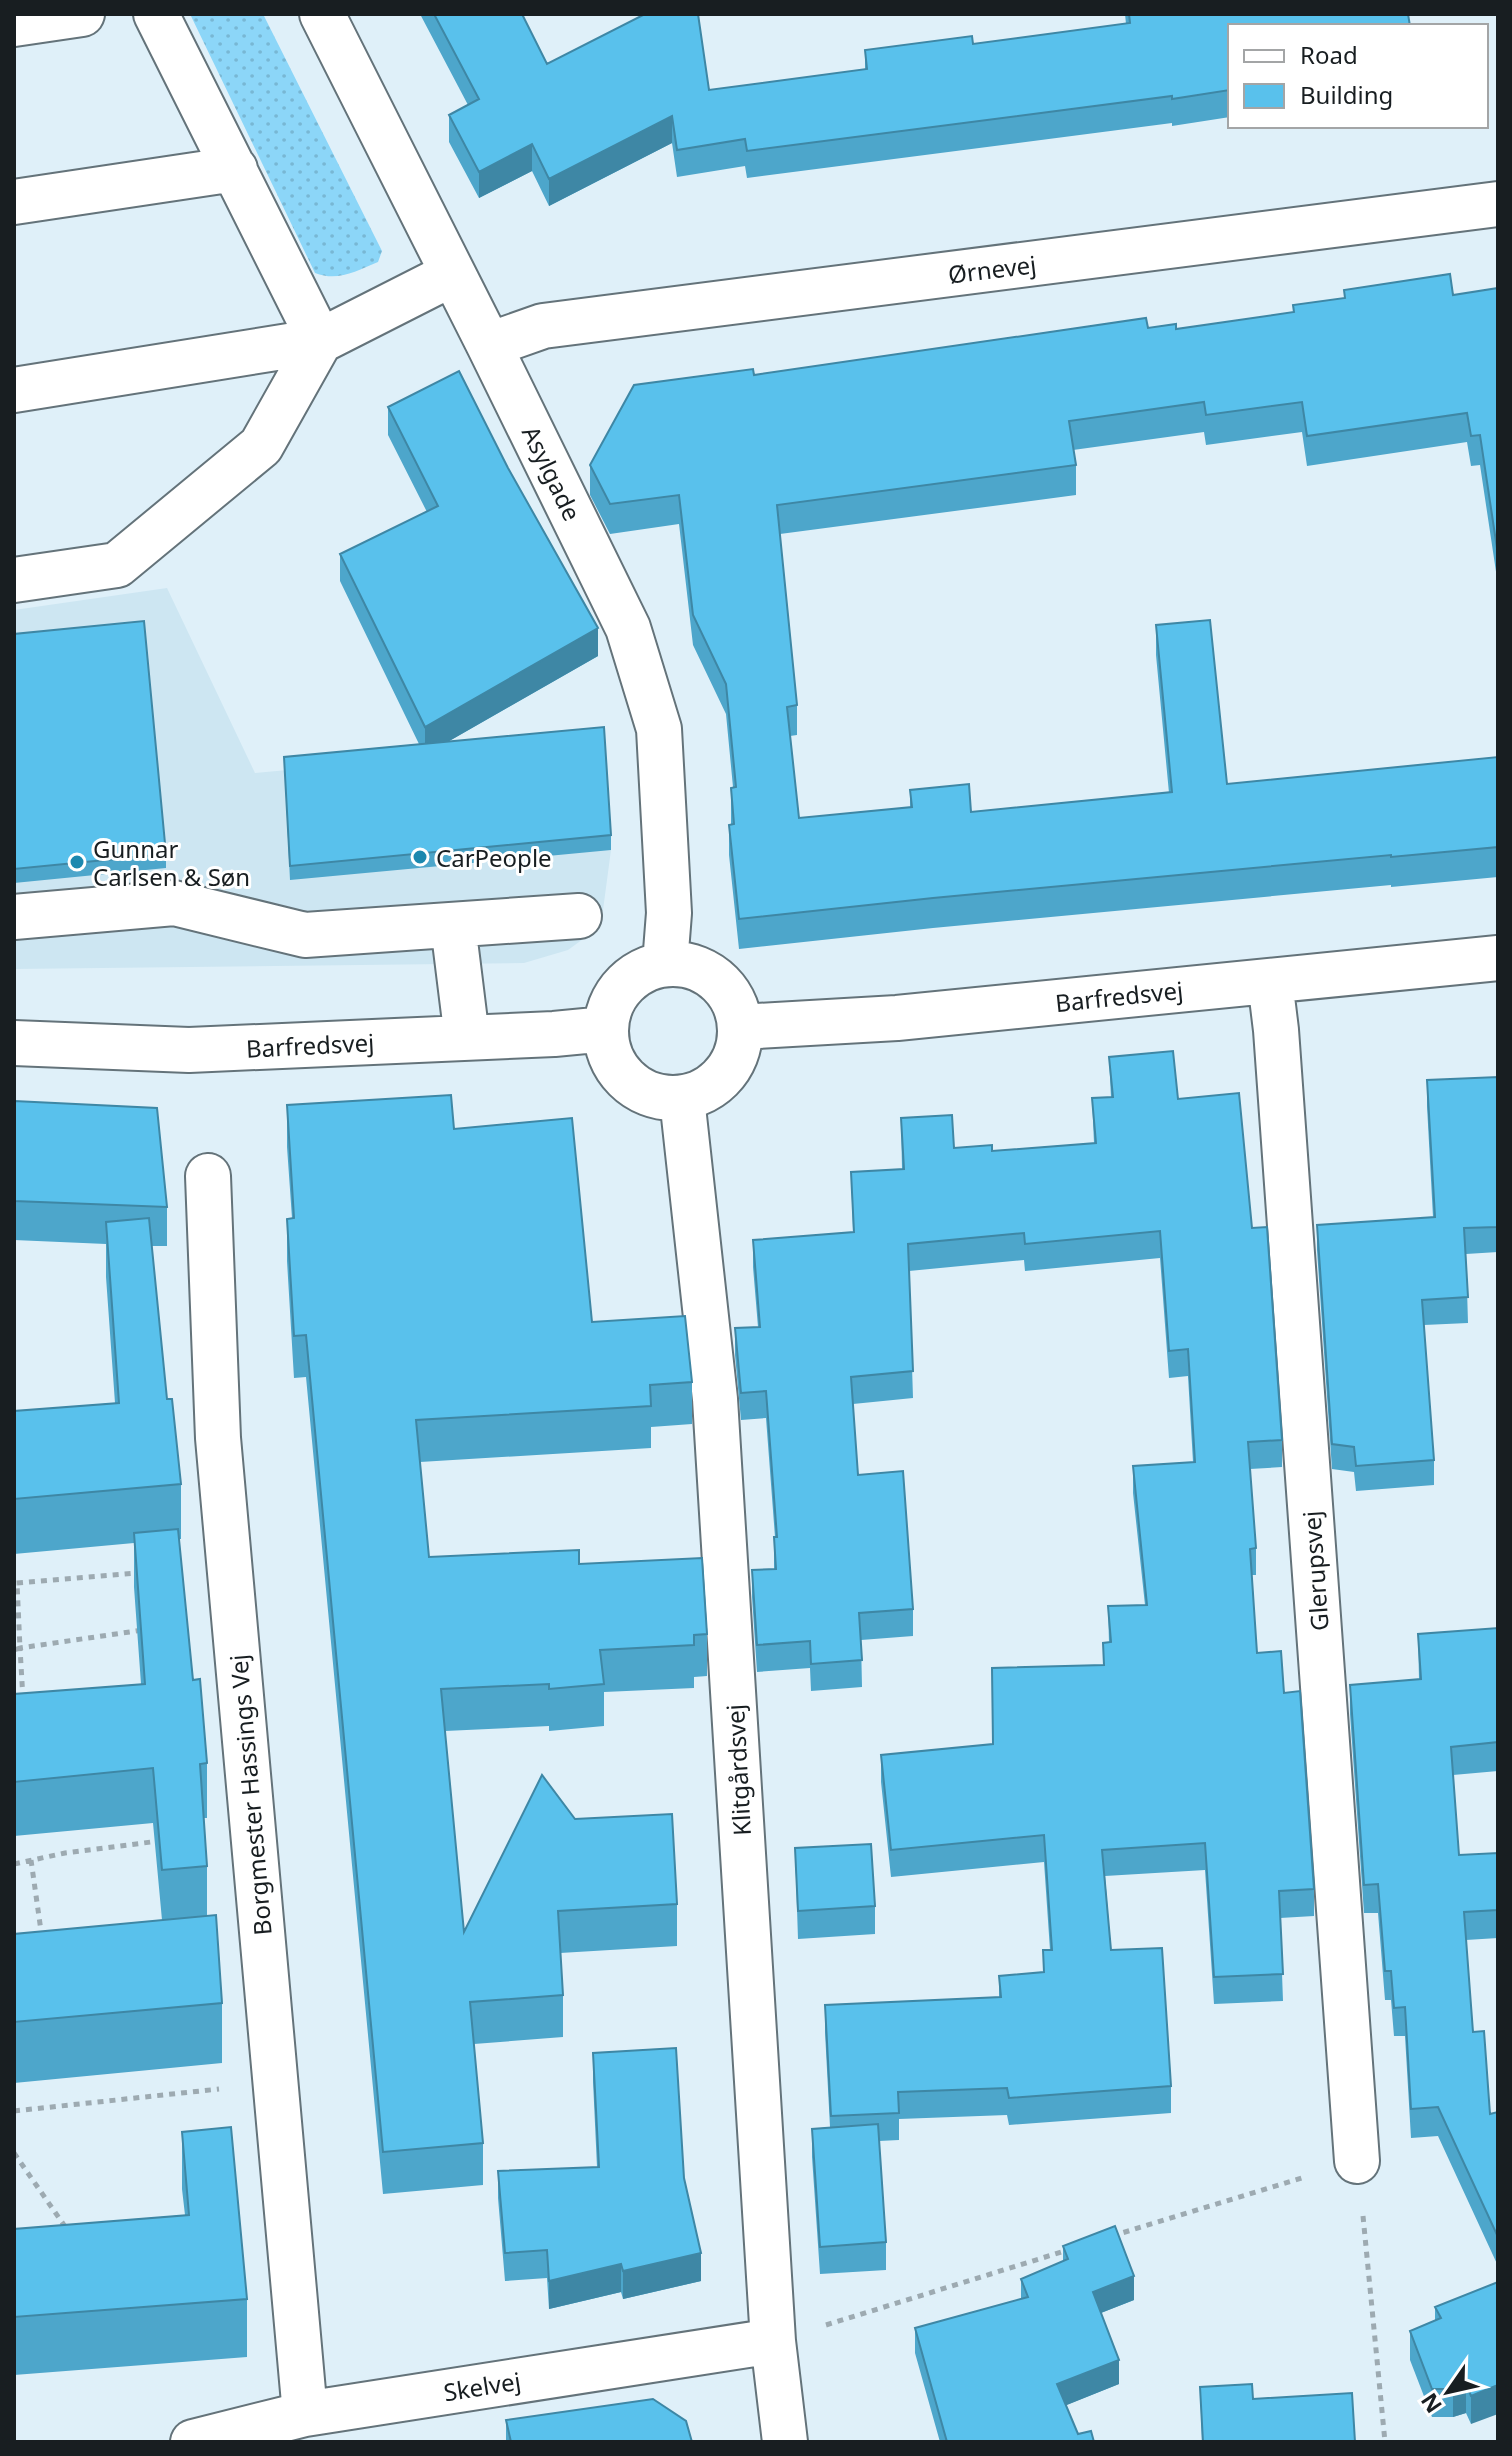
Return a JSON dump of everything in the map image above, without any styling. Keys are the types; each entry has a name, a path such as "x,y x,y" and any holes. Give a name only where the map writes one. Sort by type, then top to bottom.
{"street":[{"path":"14,24 82,14"},
{"path":"156,14 320,341"},
{"name":"Asylgade","path":"322,14 628,628 659,729 669,913 665,964"},
{"path":"14,202 235,169"},
{"name":"Ørnevej","path":"489,345 543,326 1498,204"},
{"path":"14,390 320,341 452,274"},
{"path":"14,580 117,565 261,446 320,341"},
{"path":"14,917 174,903 305,935 579,916"},
{"path":"453,925 467,1038"},
{"name":"Barfredsvej","path":"740,1027 897,1018 1498,958"},
{"path":"665,964 687,965 707,973 725,987 736,1006 740,1027 732,1066 718,1082 701,1093 682,1098 659,1097 637,1088 621,1072 609,1052 606,1029 609,1010 617,993 631,979 665,964"},
{"name":"Glerupsvej","path":"1270,981 1357,2161"},
{"name":"Barfredsvej","path":"14,1043 189,1050 606,1029"},
{"name":"Klitgårdsvej","path":"682,1098 715,1399 773,2341 785,2442"},
{"name":"Borgmester Hassings Vej","path":"208,1176 218,1438 305,2414"},
{"name":"Skelvej","path":"193,2442 305,2414 773,2341"}],"path":[{"path":"24,1705 17,1649 16,1583 139,1573"},
{"path":"17,1649 233,1616"},
{"path":"14,1864 65,1853 252,1829"},
{"path":"31,1860 43,1948"},
{"path":"14,2111 275,2084"},
{"path":"14,2153 73,2239"},
{"path":"1102,2240 1357,2161 1385,2442"},
{"path":"773,2341 1072,2249"}],"shaded area":[{"path":"190,14 263,14 382,251 378,262 339,276 315,273"},
{"path":"167,588 255,773 604,741 611,850 603,910 590,934 568,950 524,963 14,969 14,610"}],"building":[{"path":"434,14 522,14 547,64 645,14 698,14 709,90 867,69 865,50 972,36 973,44 1130,23 1129,14 1408,14 1410,24 1228,24 1228,90 1172,99 1172,96 747,151 745,139 677,150 672,116 549,179 532,144 479,172 449,115 479,99"},
{"path":"1450,274 1453,295 1498,288 1498,555 1480,435 1471,436 1467,413 1307,436 1302,402 1206,415 1204,402 1069,421 1076,465 777,505 797,705 787,707 799,818 912,807 910,790 969,784 971,812 1172,792 1156,625 1210,620 1227,784 1498,757 1498,847 933,898 739,919 729,825 734,824 731,788 736,787 726,684 693,615 679,495 610,504 590,465 634,385 753,369 754,375 1146,318 1148,328 1176,324 1176,329 1294,312 1293,305 1345,298 1344,290"},
{"path":"459,371 508,468 598,628 425,727 340,554 438,506 388,407"},
{"path":"144,621 166,854 14,869 14,634"},
{"path":"604,727 611,835 290,866 284,757"},
{"path":"1173,1051 1178,1099 1239,1093 1252,1228 1267,1227 1282,1440 1248,1442 1256,1548 1250,1549 1257,1653 1281,1651 1284,1693 1300,1691 1314,1889 1279,1891 1283,1974 1214,1977 1205,1843 1102,1850 1111,1950 1162,1948 1171,2086 1009,2098 1007,2088 898,2092 899,2113 831,2116 825,2005 1001,1997 999,1976 1044,1972 1043,1950 1052,1950 1044,1835 891,1850 881,1755 993,1744 992,1668 1104,1665 1103,1643 1111,1642 1108,1606 1147,1605 1133,1466 1195,1462 1188,1349 1169,1351 1160,1231 1025,1244 1024,1233 908,1244 913,1371 851,1377 858,1475 903,1471 913,1609 859,1613 862,1660 811,1664 810,1641 757,1645 752,1570 776,1569 774,1537 777,1537 766,1391 741,1393 735,1328 760,1327 753,1240 854,1232 851,1172 904,1169 901,1118 952,1115 954,1148 992,1145 992,1151 1096,1143 1092,1098 1113,1097 1109,1057"},
{"path":"1498,1077 1498,1227 1464,1228 1468,1297 1422,1300 1434,1460 1356,1466 1354,1447 1332,1444 1317,1225 1435,1217 1427,1080"},
{"path":"451,1095 454,1129 572,1118 592,1322 685,1316 692,1382 650,1385 651,1406 416,1420 429,1557 579,1550 579,1564 702,1558 707,1634 694,1635 694,1645 600,1650 604,1684 549,1689 549,1684 441,1689 464,1932 542,1775 575,1819 672,1814 677,1904 558,1911 563,1995 470,2002 483,2143 383,2152 306,1335 294,1336 287,1219 294,1218 287,1105"},
{"path":"14,1101 157,1108 167,1207 14,1201"},
{"path":"149,1218 167,1399 172,1399 181,1484 14,1499 14,1411 119,1403 106,1222"},
{"path":"178,1529 193,1680 200,1679 207,1763 200,1764 207,1866 162,1870 153,1768 14,1782 14,1694 145,1684 134,1533"},
{"path":"1498,1628 1498,1742 1451,1747 1459,1855 1498,1853 1498,1910 1464,1912 1473,2032 1484,2031 1490,2114 1498,2112 1498,2237 1438,2107 1411,2109 1405,2007 1394,2008 1391,1971 1385,1971 1378,1884 1364,1885 1350,1685 1421,1679 1418,1634"},
{"path":"871,1844 875,1906 798,1911 795,1848"},
{"path":"216,1915 222,2003 14,2022 14,1934"},
{"path":"676,2048 684,2178 701,2253 623,2271 621,2264 549,2281 547,2250 505,2253 498,2171 599,2167 593,2053"},
{"path":"878,2124 886,2242 820,2247 812,2129"},
{"path":"231,2127 247,2299 14,2317 14,2229 189,2215 182,2132"},
{"path":"1115,2226 1134,2276 1093,2292 1119,2360 1057,2384 1078,2434 1091,2431 1094,2442 947,2442 915,2328 1028,2297 1021,2279 1068,2259 1063,2246"},
{"path":"1498,2282 1498,2385 1471,2396 1466,2384 1453,2389 1432,2389 1410,2331 1441,2318 1435,2307"},
{"path":"1252,2384 1253,2399 1352,2393 1355,2442 1203,2442 1200,2387"},
{"path":"653,2399 686,2421 692,2442 511,2442 506,2420"}],"place":[{"name":"CarPeople","path":"420,857"},
{"name":"Gunnar Carlsen & Søn","path":"77,862"}]}
